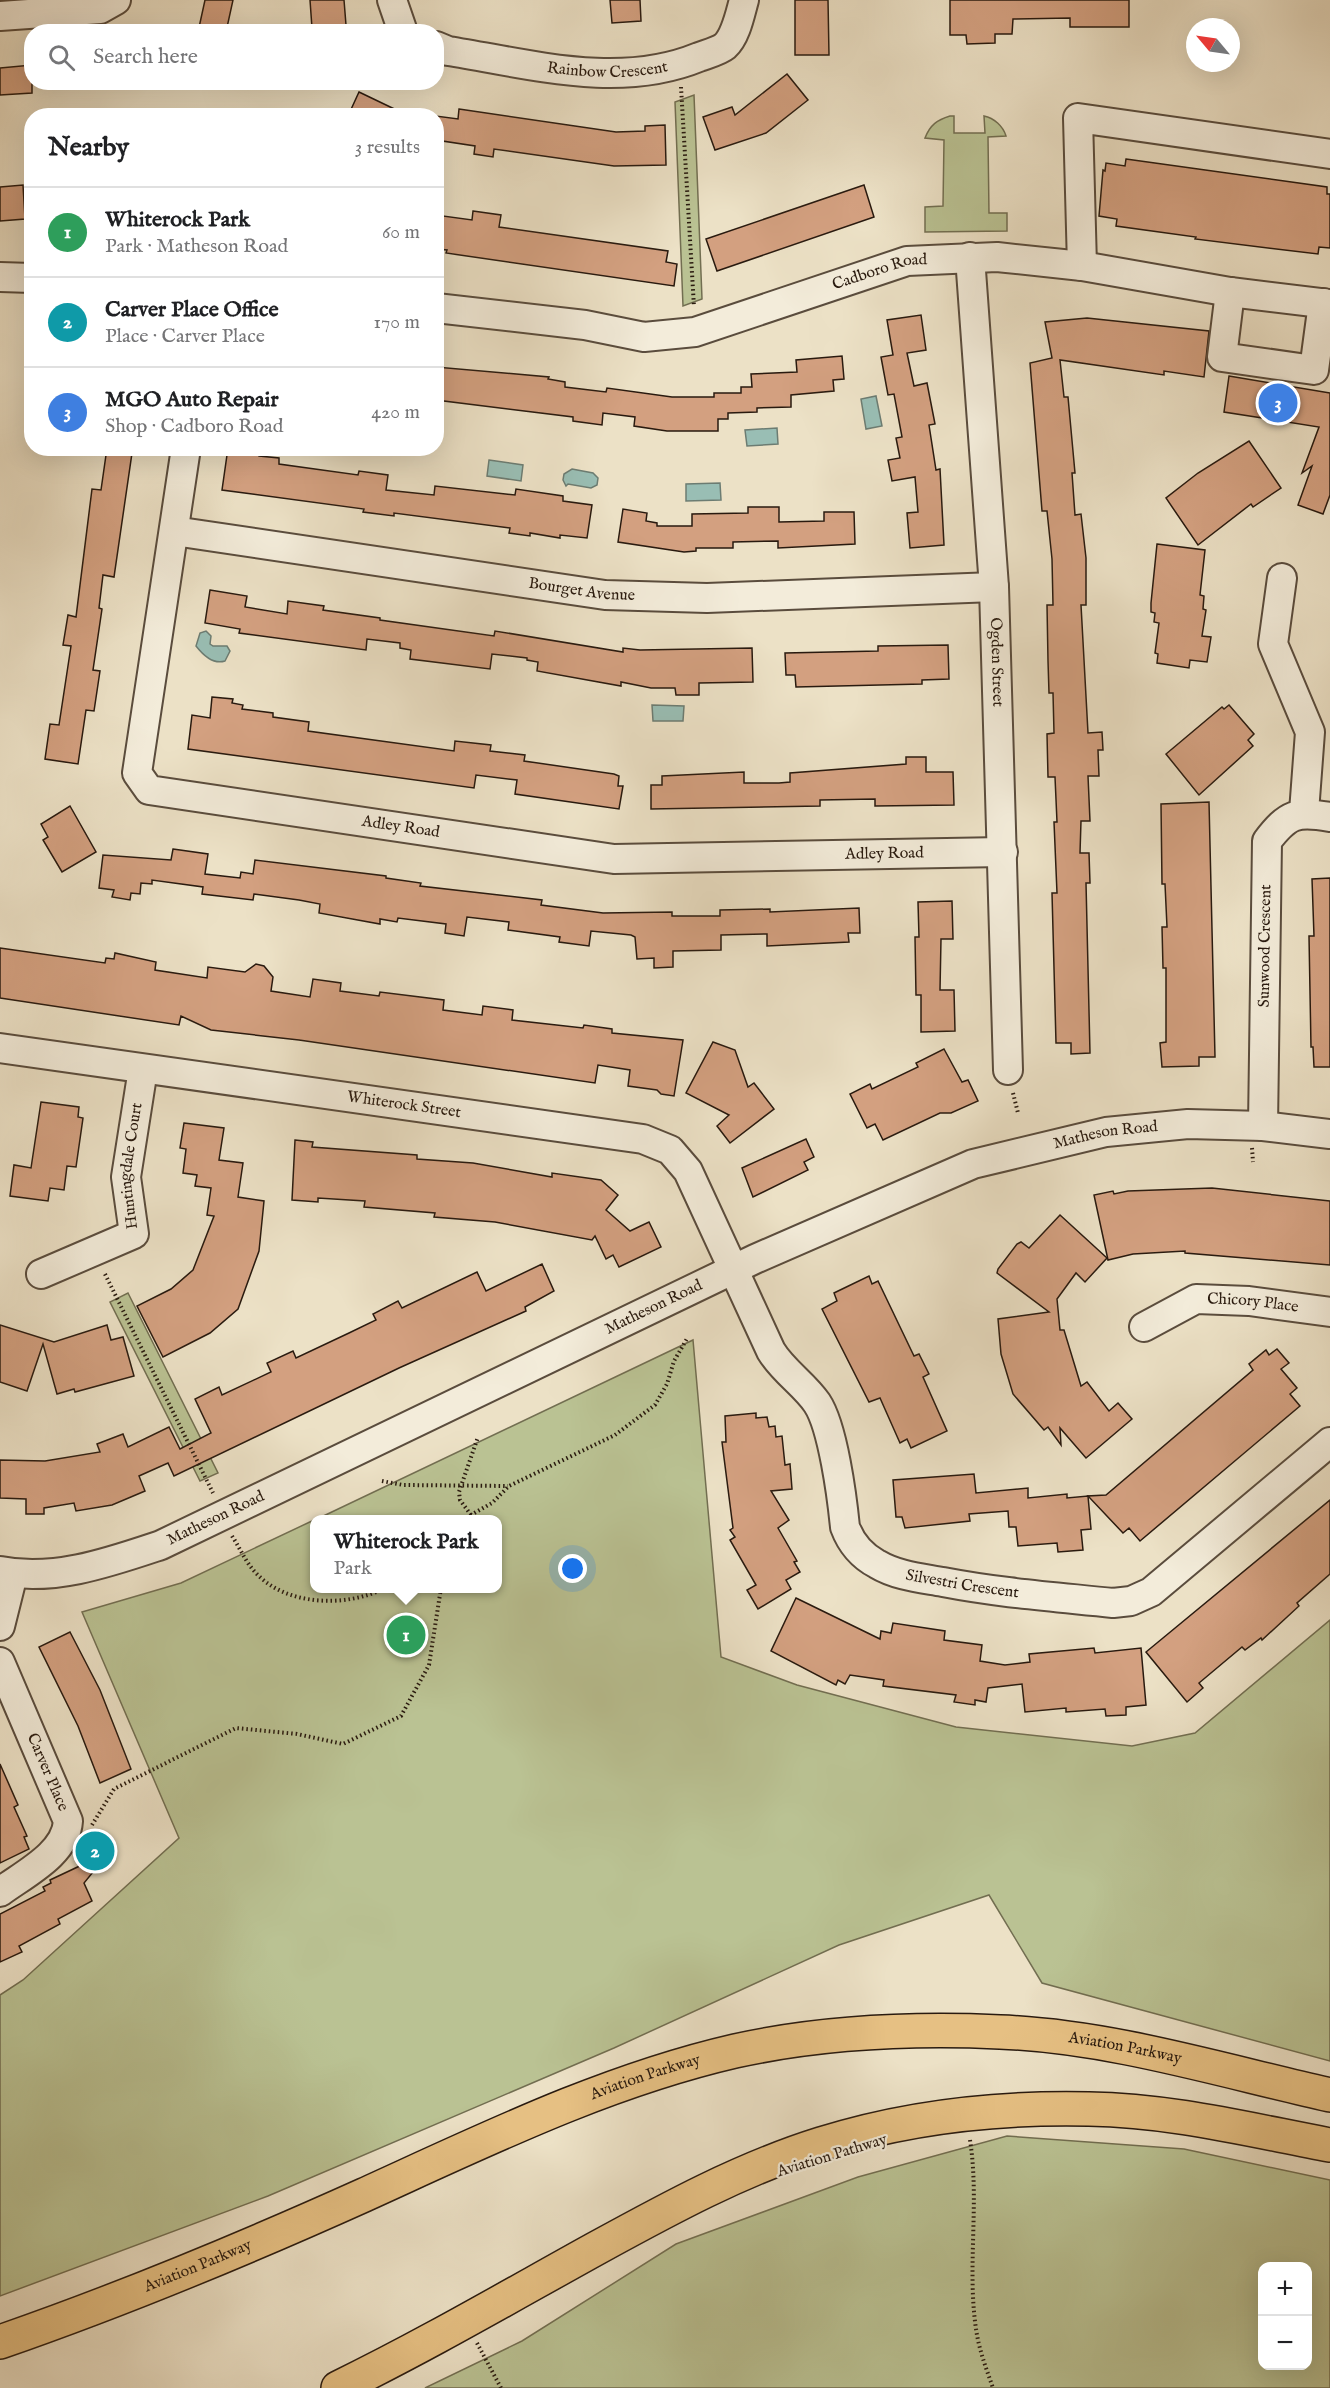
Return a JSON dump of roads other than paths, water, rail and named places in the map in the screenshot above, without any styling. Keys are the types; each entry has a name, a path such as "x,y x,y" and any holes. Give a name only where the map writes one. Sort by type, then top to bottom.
{"main road":[{"name":"Aviation Parkway","path":"0,2342 176,2278 531,2119 601,2091 688,2063 764,2045 830,2036 898,2032 1032,2034 1130,2050 1330,2095"},
{"path":"338,2388 701,2192 790,2154 847,2136 932,2118 1037,2109 1089,2109 1171,2115 1330,2145"}],"street":[{"path":"0,16 100,9 116,0"},
{"path":"392,0 400,24"},
{"name":"Rainbow Crescent","path":"444,49 584,73 631,74 680,65 725,46 736,25 744,0"},
{"path":"1082,266 1078,118 1330,154"},
{"name":"Cadboro Road","path":"444,309 585,325 644,337 695,332 907,261 970,257 997,257 1082,266 1230,292 1326,303"},
{"name":"Ogden Street","path":"970,257 994,586 1008,1070"},
{"path":"0,277 24,278"},
{"path":"1230,292 1222,357 1314,370 1326,303"},
{"name":"Adley Road","path":"185,456 137,773 149,790 614,859 1003,852"},
{"name":"Bourget Avenue","path":"174,531 605,595 707,598 994,586"},
{"path":"1282,578 1273,644 1310,732 1317,814"},
{"name":"Sunwood Crescent","path":"1263,1126 1267,841 1282,821 1317,814"},
{"name":"Whiterock Street","path":"0,1048 643,1139 670,1150 688,1172 735,1270"},
{"name":"Huntingdale Court","path":"41,1274 134,1234 126,1177 143,1069"},
{"name":"Matheson Road","path":"7,1573 41,1574 96,1566 161,1545 735,1270 973,1164 1106,1132 1188,1124 1263,1126 1330,1134"},
{"name":"Silvestri Crescent","path":"735,1270 777,1362 812,1397 826,1422 849,1539 862,1554 877,1565 903,1575 990,1591 1113,1603 1131,1601 1151,1592 1330,1442"},
{"name":"Chicory Place","path":"1144,1327 1196,1299 1249,1301 1330,1311"},
{"path":"0,1626 7,1573"},
{"name":"Carver Place","path":"0,1662 68,1821 67,1835 56,1850 0,1892"}],"water":[{"path":"876,396 882,426 866,429 861,399"},
{"path":"777,428 778,444 747,446 745,430"},
{"path":"489,460 523,465 521,481 487,476"},
{"path":"572,469 593,473 598,478 597,485 591,488 568,484 566,486 563,480 564,474"},
{"path":"720,483 721,500 686,501 686,484"},
{"path":"206,631 211,636 210,644 227,646 230,651 225,661 212,660 196,646 200,633"},
{"path":"652,705 684,706 683,721 653,721"}],"place":[{"name":"MGO Auto Repair","path":"1278,403"},
{"name":"Whiterock Park","path":"406,1635"},
{"name":"Carver Place Office","path":"95,1851"}]}
